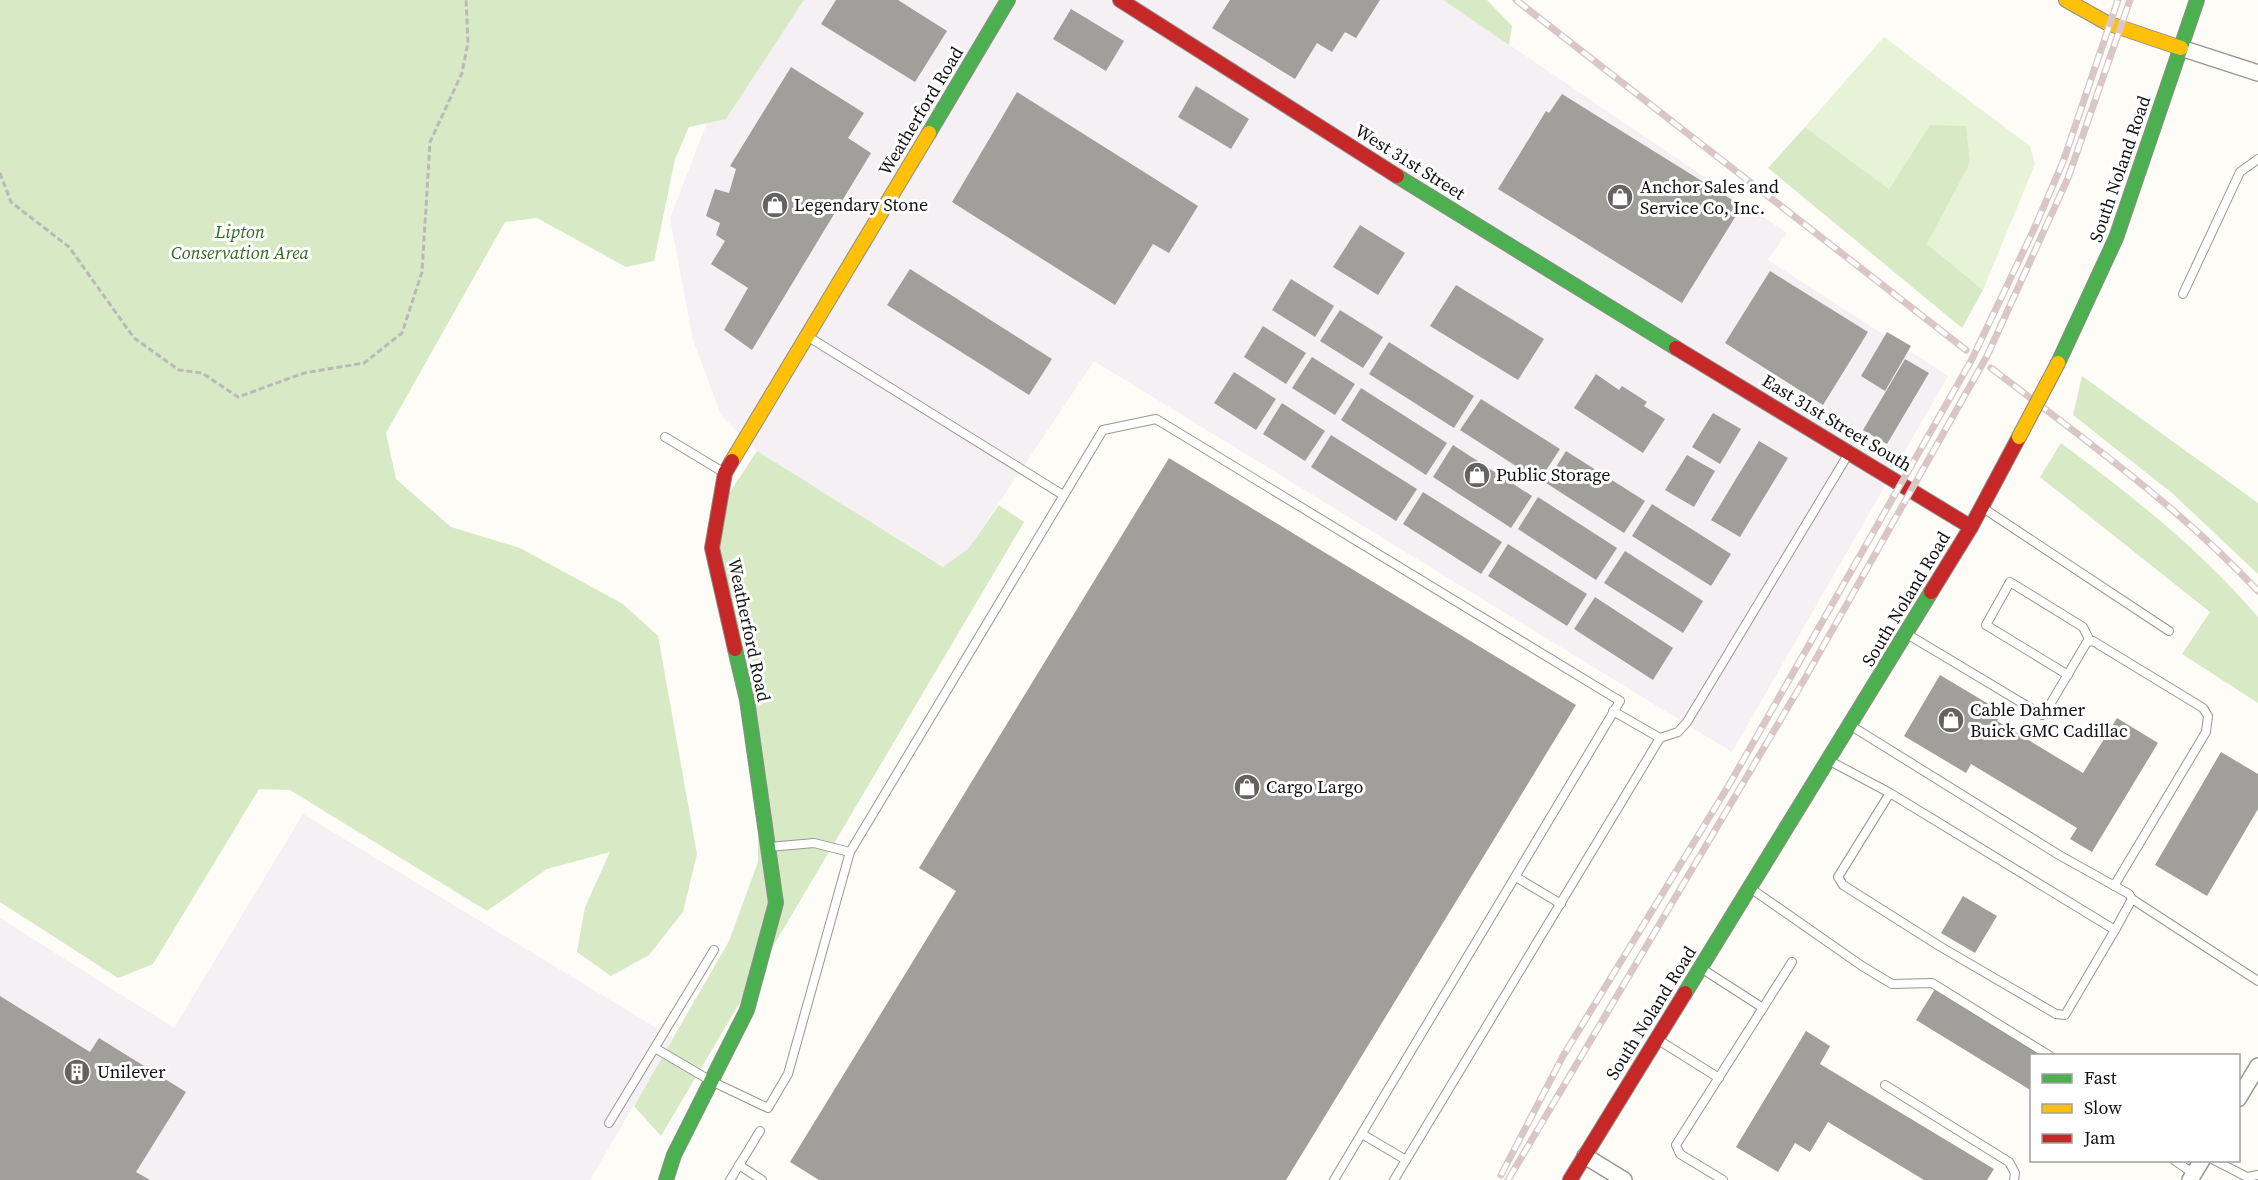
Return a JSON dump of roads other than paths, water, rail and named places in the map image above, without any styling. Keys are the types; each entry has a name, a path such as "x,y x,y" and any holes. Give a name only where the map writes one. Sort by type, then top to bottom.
{"street":[{"name":"Weatherford Road","path":"666,1180 674,1155 747,1010 776,903 747,700 712,548 725,473 1008,0"},
{"name":"West 31st Street","path":"1120,0 1447,208 1683,351"},
{"path":"2066,0 2081,11 2111,26 2258,73"},
{"name":"South Noland Road","path":"1570,1180 1982,507 2058,363 2116,238 2197,0"},
{"name":"East 31st Street South","path":"1683,351 1971,527"},
{"path":"2240,1096 2258,1066"},
{"path":"1585,1156 1624,1180"}],"lane":[{"path":"2183,294 2240,172 2258,159"},
{"path":"807,336 1063,495"},
{"path":"655,1048 711,1082 768,1108 788,1074 850,852 1102,430 1156,419 1620,700 1334,1180"},
{"path":"665,437 725,473"},
{"path":"1394,1180 1660,738 1678,732 1687,722 1850,452"},
{"path":"1982,507 2169,631"},
{"path":"2068,675 1986,625 2010,582 2083,627 2090,641 2203,708 2208,716 2206,732 2114,886"},
{"path":"1906,633 2042,715 2090,641"},
{"path":"1613,711 1660,738"},
{"path":"1850,726 2114,886 2258,981"},
{"path":"1828,760 1890,793 2115,930"},
{"path":"1890,793 1838,877 1844,885 1941,947 2056,1014 2065,1016 2132,899"},
{"path":"768,847 814,843 850,852"},
{"path":"1516,877 1561,904"},
{"path":"1749,888 1892,984 1932,983 2047,1054"},
{"path":"609,1123 714,950"},
{"path":"1723,1180 1680,1154 1676,1145 1792,962"},
{"path":"1700,968 1763,1008"},
{"path":"1656,1039 1719,1078"},
{"path":"1885,1085 2009,1162 2014,1173 2014,1180"},
{"path":"730,1180 760,1131"},
{"path":"1362,1134 1406,1160"},
{"path":"2176,1162 2195,1172"},
{"path":"2216,1162 2247,1177 2258,1175"},
{"path":"739,1166 762,1180"}],"railway":[{"path":"1516,0 1966,350"},
{"path":"1501,1175 1563,1056 1729,785 1971,361 2063,162 2118,0"},
{"path":"1508,1180 1804,680 1987,356 2068,178 2130,0"},
{"path":"1991,368 2163,502 2196,530 2258,591"}],"place":[{"name":"Anchor Sales and Service Co, Inc.","path":"1620,197"},
{"name":"Legendary Stone","path":"775,205"},
{"name":"Public Storage","path":"1477,475"},
{"name":"Cable Dahmer Buick GMC Cadillac","path":"1951,720"},
{"name":"Cargo Largo","path":"1247,787"},
{"name":"Unilever","path":"77,1072"}],"park label":[{"name":"Lipton Conservation Area","path":"240,242"}]}
